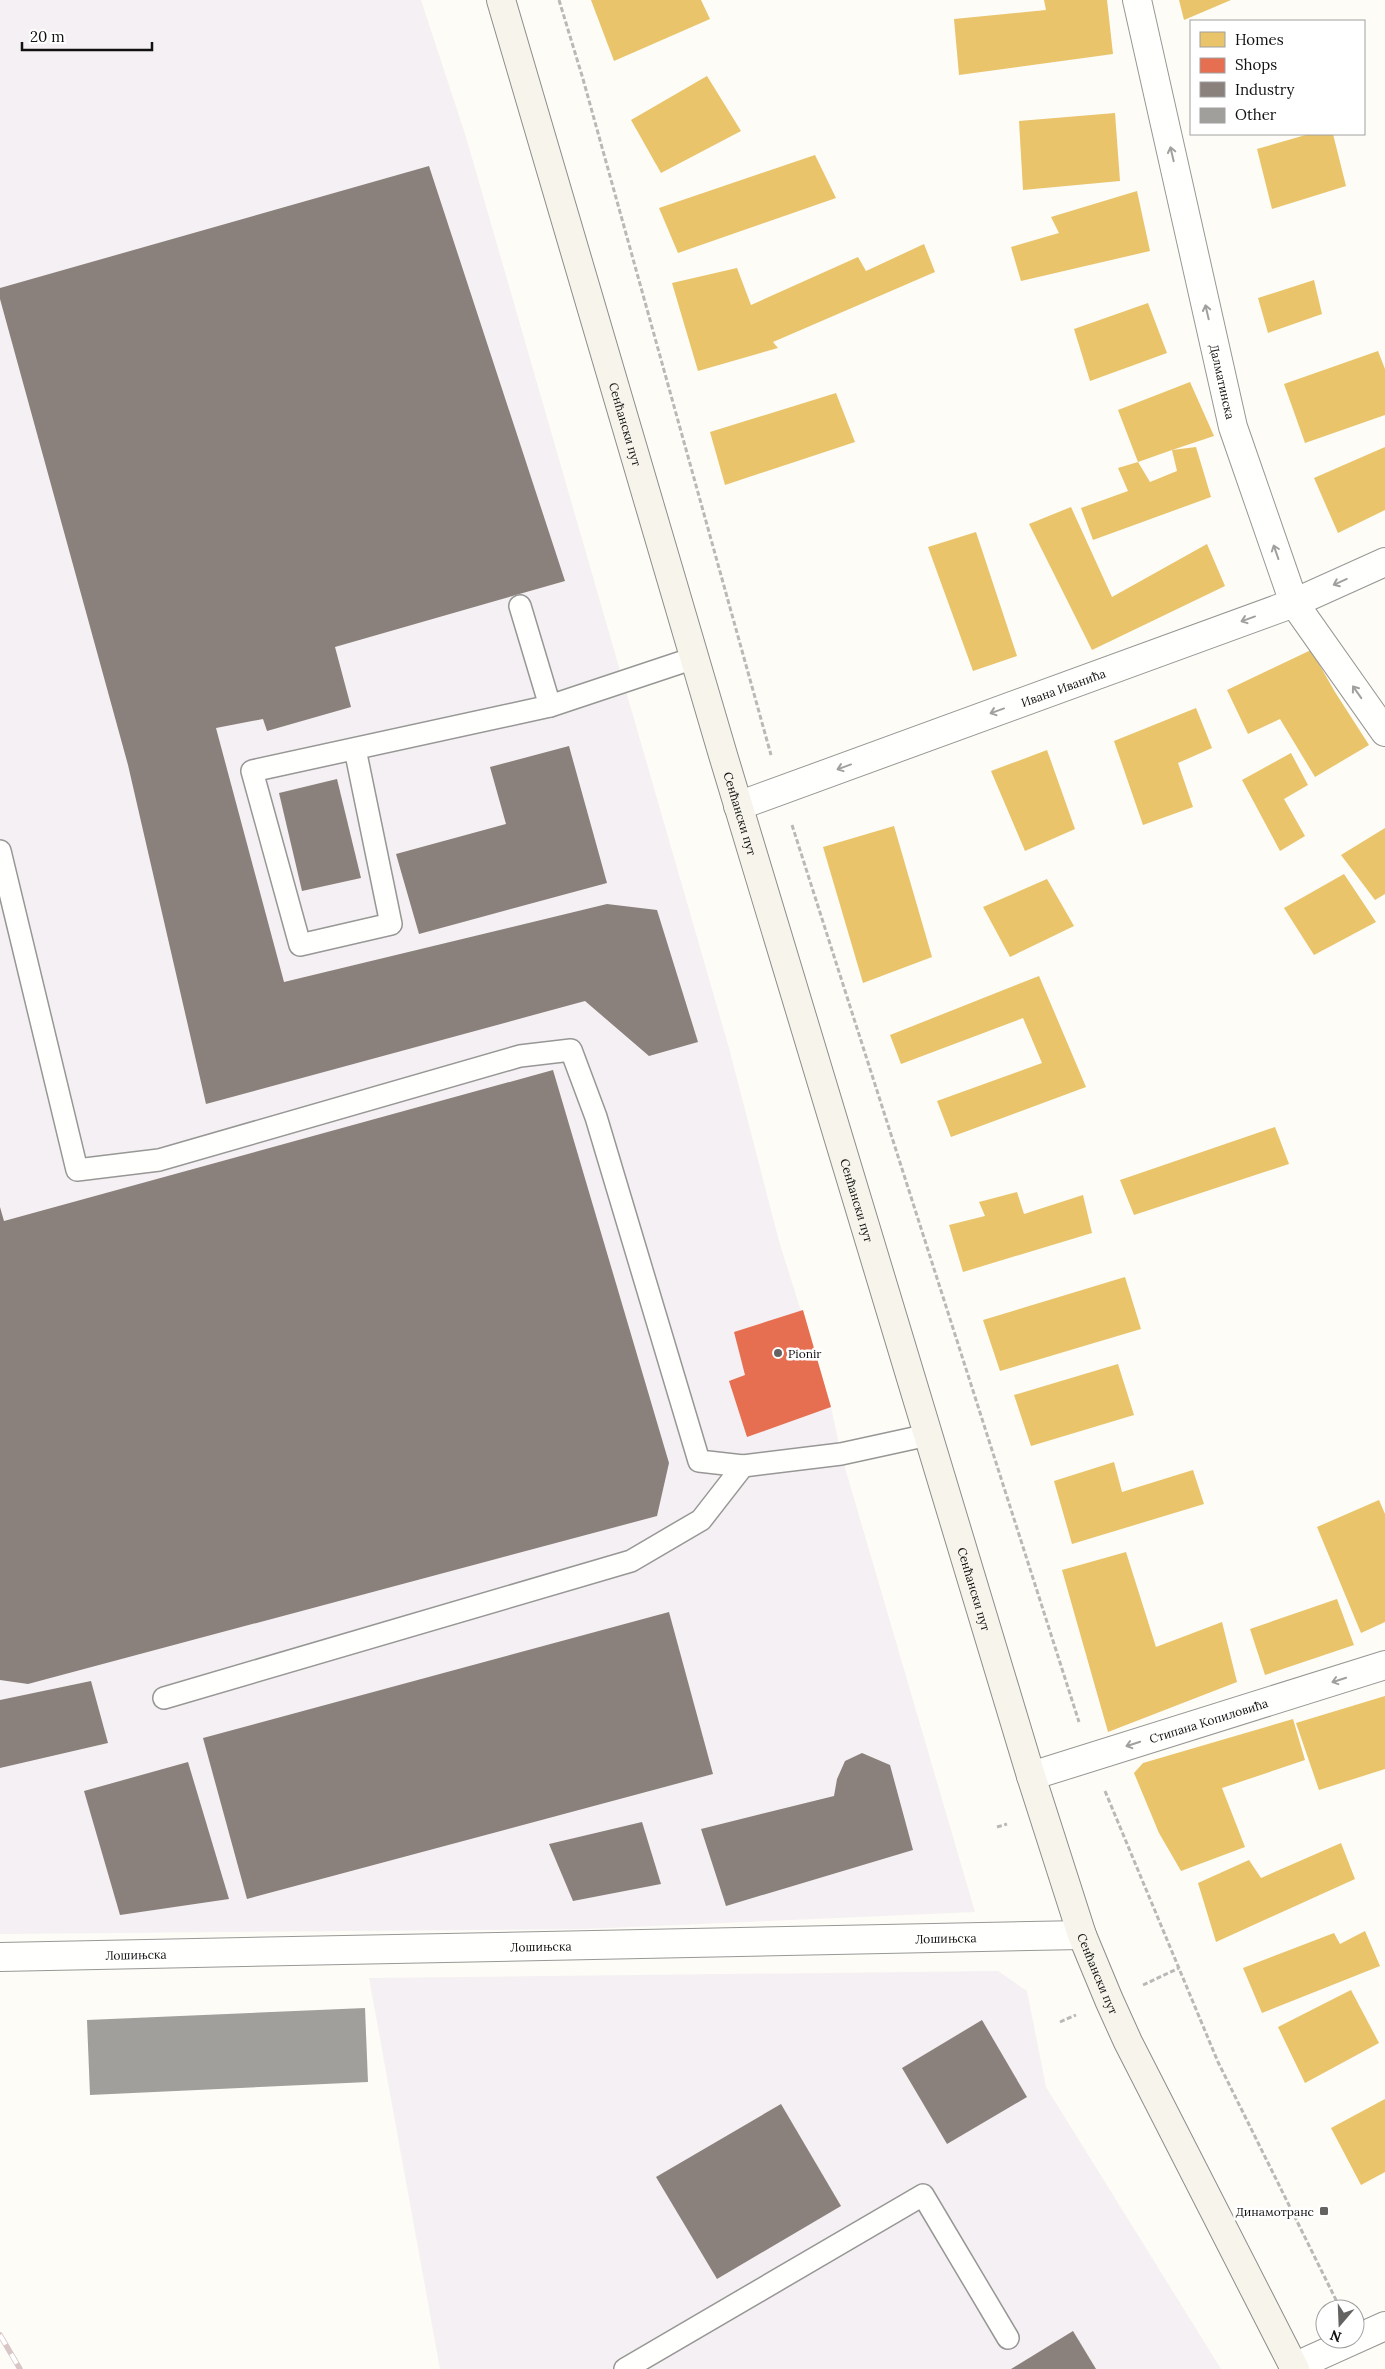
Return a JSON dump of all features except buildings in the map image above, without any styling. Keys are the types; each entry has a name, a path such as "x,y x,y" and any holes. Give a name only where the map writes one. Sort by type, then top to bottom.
{"main road":[{"name":"Сенћански пут","path":"501,0 738,806 1031,1776 1082,1935 1128,2042 1294,2368"}],"street":[{"name":"Далматинска","path":"1137,0 1233,427 1294,602 1385,732"},
{"name":"Ивана Иванића","path":"738,806 1294,602 1385,562"},
{"name":"Стипана Копиловића","path":"1031,1776 1385,1665"},
{"name":"Лошињска","path":"0,1958 1082,1935"},
{"path":"1294,2368 1385,2326"}],"lane":[{"path":"520,606 550,706"},
{"path":"355,749 391,924 300,945 252,771 550,706 694,658"},
{"path":"0,852 77,1170 159,1160 520,1056 571,1050 596,1117 699,1461 743,1466 841,1454 928,1435"},
{"path":"164,1698 631,1561 701,1520 743,1466"},
{"path":"625,2369 923,2194 1008,2338"}],"path":[{"path":"560,0 781,790 1091,1758 1218,2062 1335,2299"}],"shaded area":[{"path":"0,0 421,0 466,137 729,1048 779,1241 831,1407 841,1454 975,1912 584,1929 0,1934"},
{"path":"998,1971 1027,1991 1046,2087 1221,2369 440,2369 369,1978"}],"railway":[{"path":"0,2335 20,2369"}],"place":[{"name":"Pionir","path":"778,1353"},
{"name":"Динамотранс","path":"1324,2211"}]}
